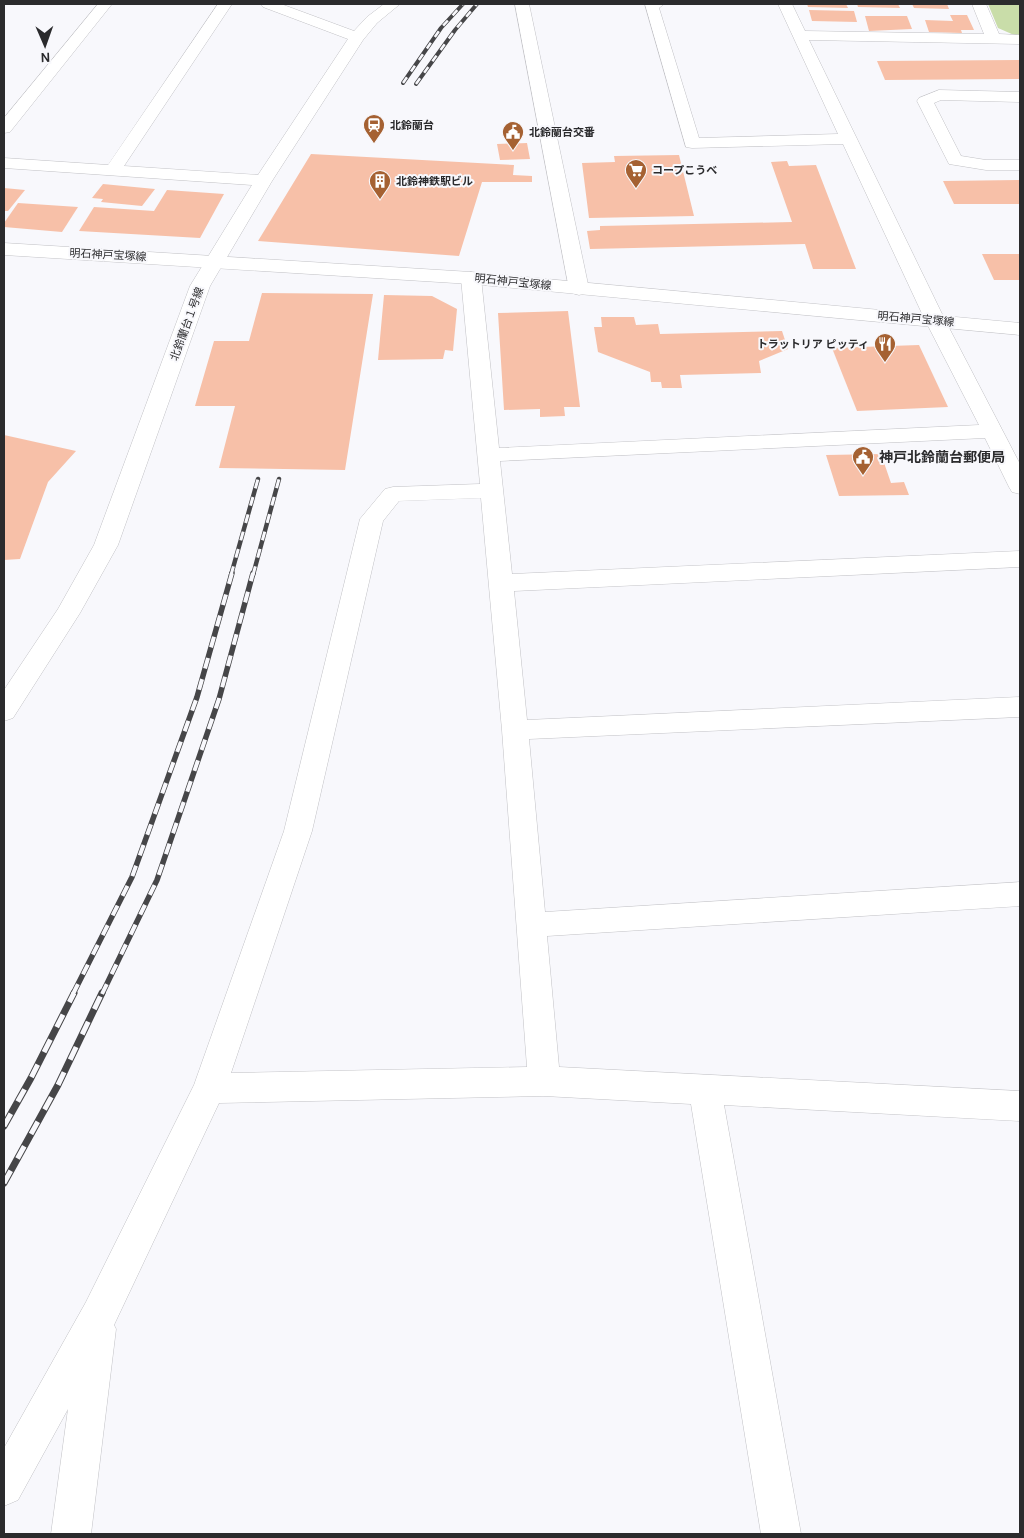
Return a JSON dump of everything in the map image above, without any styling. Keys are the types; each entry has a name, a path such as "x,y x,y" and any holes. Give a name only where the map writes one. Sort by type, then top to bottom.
{"street":[{"path":"4,128 105,4"},
{"path":"113,170 225,4"},
{"path":"268,4 357,37"},
{"name":"北鈴蘭台１号線","path":"4,711 68,613 106,545 200,286 263,181 357,37 372,20 393,4"},
{"path":"522,4 579,289"},
{"path":"657,4 651,5 692,143 849,138"},
{"path":"785,4 935,320 1020,487"},
{"path":"979,4 993,38"},
{"path":"800,35 1020,39"},
{"path":"1020,96 939,95 925,100 956,160 986,165 1020,165"},
{"path":"4,163 263,181"},
{"name":"明石神戸宝塚線","path":"4,249 471,278 1020,329"},
{"path":"471,278 515,730 544,1081"},
{"path":"489,455 993,431"},
{"path":"4,1486 99,1315 209,1088 298,831 372,519 393,494 492,491"},
{"path":"501,583 1020,559"},
{"path":"515,730 1020,707"},
{"path":"532,925 1020,894"},
{"path":"209,1088 544,1081 1020,1106"},
{"path":"705,1090 781,1534"},
{"path":"71,1534 99,1315"}],"green space":[{"path":"988,4 1020,4 1020,35 1014,35 998,28"}],"building":[{"path":"807,4 846,4 848,8 808,7"},
{"path":"857,4 898,4 900,8 858,7"},
{"path":"912,4 947,4 949,9 914,8"},
{"path":"809,10 854,11 857,22 812,21"},
{"path":"950,15 967,15 974,30 961,30 962,33 929,32 925,20 953,21"},
{"path":"865,16 907,16 912,29 869,31"},
{"path":"1020,60 1020,79 885,80 877,61"},
{"name":"北鈴蘭台交番","path":"527,143 530,159 500,160 497,144"},
{"name":"北鈴神鉄駅ビル","path":"311,154 514,165 513,175 532,176 532,182 482,182 459,256 258,241"},
{"name":"コープこうべ","path":"679,155 694,216 589,218 582,163 615,162 614,156"},
{"path":"787,161 789,166 816,165 856,269 813,269 805,244 590,249 587,231 600,230 600,226 792,222 771,162"},
{"path":"1020,180 1020,204 954,204 943,181"},
{"path":"103,184 155,189 142,206 101,202 103,199 92,198"},
{"path":"4,188 25,190 8,211 4,211"},
{"path":"167,190 224,194 200,238 79,231 94,207 154,211"},
{"path":"18,203 78,207 62,232 4,227 4,223"},
{"path":"982,254 1020,254 1020,280 994,280"},
{"path":"262,293 373,294 345,470 219,468 235,406 195,406 214,341 249,341"},
{"path":"384,295 432,296 457,309 453,351 445,350 443,359 378,360"},
{"path":"568,311 580,407 564,407 565,416 540,417 540,409 504,410 498,313"},
{"path":"601,317 634,317 636,325 658,324 660,334 782,331 788,349 759,361 761,373 680,375 682,388 662,388 661,382 651,382 650,372 598,352 594,327 602,327"},
{"path":"919,345 948,407 857,411 832,348"},
{"path":"4,435 76,451 48,482 20,559 4,560"},
{"path":"881,454 891,483 904,482 909,495 839,496 826,455"}],"railway":[{"path":"403,83 441,28 463,4"},
{"path":"416,84 455,30 477,4"},
{"path":"231,575 258,479"},
{"path":"253,575 279,479"},
{"path":"73,994 132,877 197,697 232,573"},
{"path":"102,994 157,880 219,699 253,573"},
{"path":"4,1126 31,1078 74,993"},
{"path":"4,1183 58,1085 102,993"}],"place":[{"name":"北鈴蘭台","path":"374,144"},
{"name":"北鈴蘭台交番","path":"513,151"},
{"name":"コープこうべ","path":"636,189"},
{"name":"北鈴神鉄駅ビル","path":"380,200"},
{"name":"トラットリア ピッティ","path":"885,363"},
{"name":"神戸北鈴蘭台郵便局","path":"863,476"}]}
